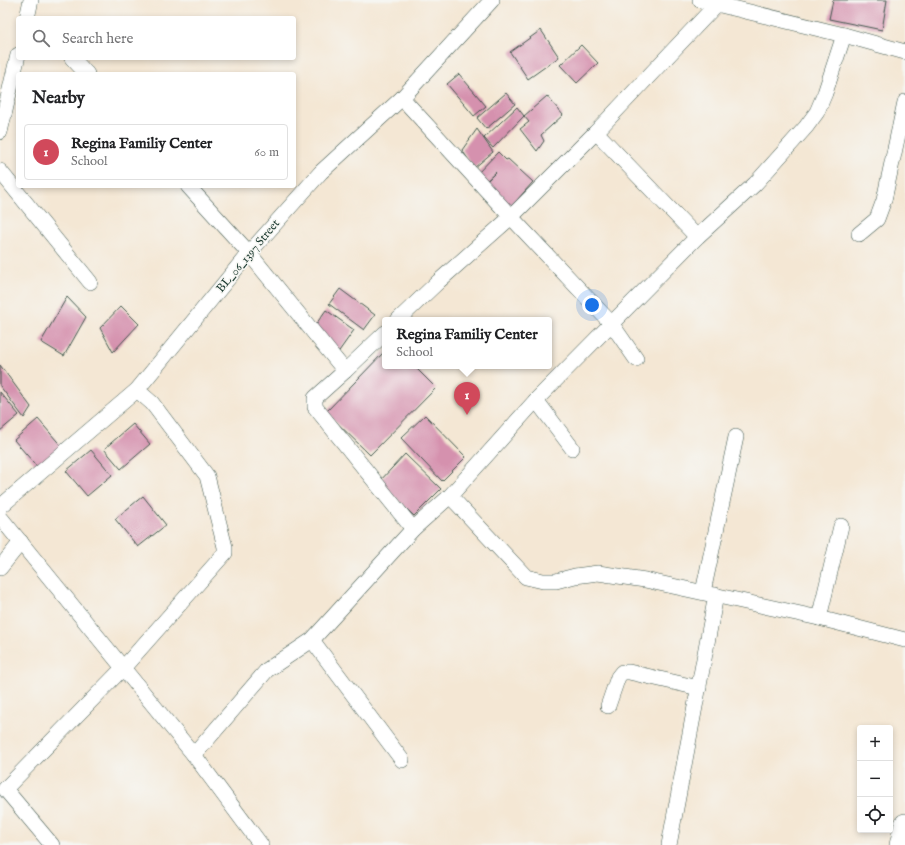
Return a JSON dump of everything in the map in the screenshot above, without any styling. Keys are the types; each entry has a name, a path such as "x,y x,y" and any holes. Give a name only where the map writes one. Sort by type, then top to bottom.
{"main road":[{"path":"900,845 905,824"}],"street":[{"name":"BL_06_1397 Street","path":"0,506 137,390 249,253 321,172 402,98 492,0"},
{"path":"700,0 844,35 905,52"},
{"path":"401,317 510,217 596,132 716,4"},
{"path":"194,755 267,670 312,640 413,529 450,496 536,400 697,237 755,184 806,127 817,112 825,93 844,35"},
{"path":"0,132 17,60"},
{"path":"74,60 85,72"},
{"path":"402,98 510,217 611,323 636,359"},
{"path":"859,234 877,219 884,200 905,102"},
{"path":"596,132 697,237"},
{"path":"0,171 90,282"},
{"path":"190,188 249,253 345,371"},
{"path":"382,336 315,398 315,407 413,529"},
{"path":"52,845 3,792 124,667 225,553 225,547 207,476 152,403 137,390"},
{"path":"536,400 572,448"},
{"path":"669,845 699,688 709,593 736,437"},
{"path":"450,496 526,577 543,581 556,581 575,576 598,573 645,580 819,618 905,640"},
{"path":"0,517 124,667 194,755 261,845"},
{"path":"819,618 840,526"},
{"path":"0,568 21,542"},
{"path":"312,640 402,760"},
{"path":"608,706 618,677 622,672 628,672 699,688"}],"building":[{"path":"833,0 887,0 882,30 829,19"},
{"path":"541,30 559,57 528,79 510,52"},
{"path":"581,45 598,63 577,83 560,65"},
{"path":"459,74 486,106 474,116 447,84"},
{"path":"506,93 515,104 486,129 477,118"},
{"path":"547,96 563,115 541,135 544,141 537,151 520,129 529,122 524,116"},
{"path":"517,107 524,116 493,148 484,138"},
{"path":"477,129 493,152 474,168 462,150"},
{"path":"498,152 533,182 509,209 483,185 496,172 484,183 476,175"},
{"path":"340,289 375,315 364,330 329,304"},
{"path":"67,297 86,317 64,356 41,342"},
{"path":"121,306 139,324 113,352 100,328"},
{"path":"326,310 354,330 337,354 314,327"},
{"path":"382,354 382,369 417,369 436,388 370,455 326,412"},
{"path":"0,365 31,407 24,418 0,386"},
{"path":"0,392 19,415 0,431"},
{"path":"425,415 466,457 442,481 401,438"},
{"path":"38,419 63,448 39,469 14,440"},
{"path":"133,424 150,444 121,469 104,449"},
{"path":"91,450 112,475 87,496 66,471"},
{"path":"405,454 441,489 414,516 379,482"},
{"path":"143,496 166,525 138,547 115,519"}],"place":[{"name":"Regina Familiy Center","path":"467,415"}]}
